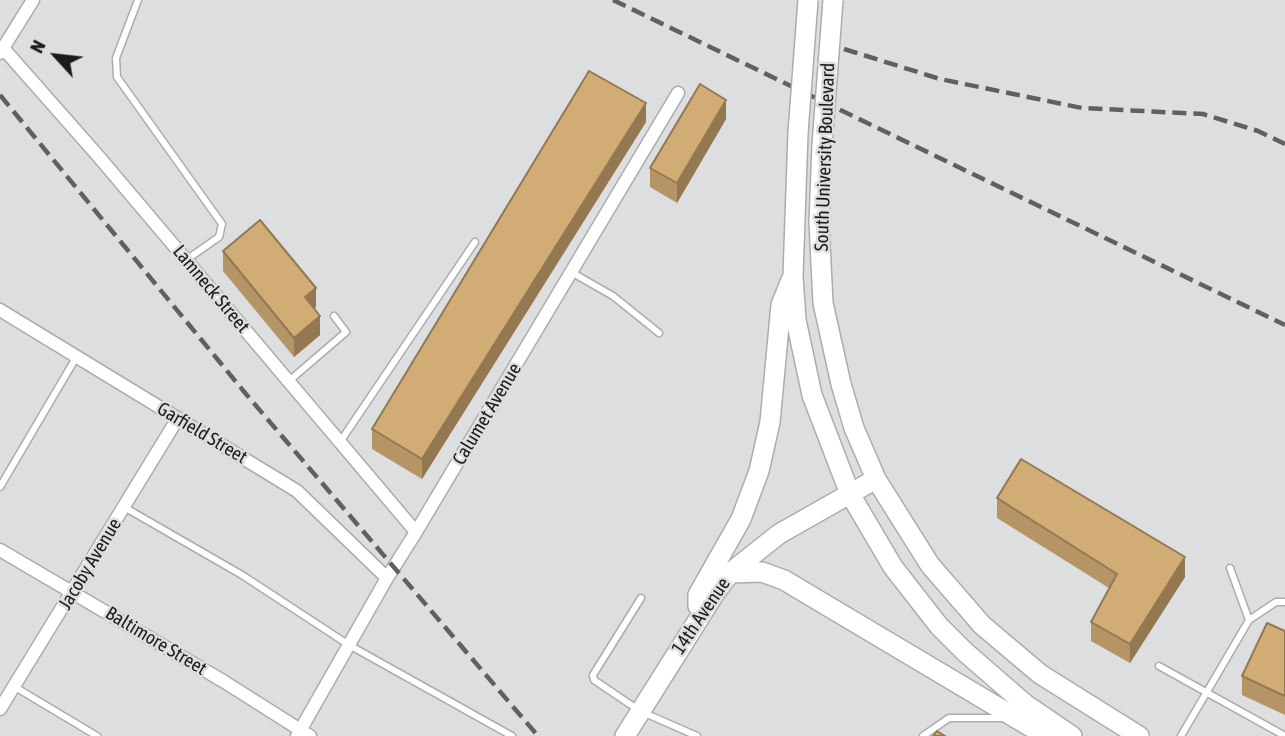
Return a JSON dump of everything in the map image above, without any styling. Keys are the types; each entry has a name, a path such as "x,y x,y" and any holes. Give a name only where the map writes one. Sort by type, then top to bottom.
{"main road":[{"name":"South University Boulevard","path":"808,0 798,132 793,276 796,320 812,395 850,494 893,567 939,626 965,652 1024,704 1072,736"},
{"name":"South University Boulevard","path":"833,0 819,223 823,303 854,428 876,479 930,565 982,625 1040,674 1139,736"},
{"path":"698,619 698,595 741,519 759,471 769,422 780,305 793,276"},
{"name":"14th Avenue","path":"625,736 730,573 779,534 876,479"},
{"path":"730,573 762,572 784,580 1046,736"}],"street":[{"path":"2,50 33,0"},
{"name":"Lamneck Street","path":"2,50 186,260 416,532"},
{"name":"Calumet Avenue","path":"303,734 387,578 678,93"},
{"name":"Garfield Street","path":"0,310 297,491 387,578"},
{"name":"Jacoby Avenue","path":"0,709 178,418"},
{"name":"Baltimore Street","path":"0,550 303,734"}],"lane":[{"path":"138,0 116,58 117,77 222,224 219,237 186,260"},
{"path":"340,442 475,242"},
{"path":"572,272 613,296 659,333"},
{"path":"289,381 346,332 334,316"},
{"path":"0,486 77,356"},
{"path":"124,507 242,575 349,645 512,736"},
{"path":"1230,568 1249,620"},
{"path":"641,598 593,676 594,680 640,711 697,736"},
{"path":"1181,736 1249,620 1276,602 1285,603"},
{"path":"1159,666 1285,736"},
{"path":"15,687 97,736"},
{"path":"923,736 949,718 1015,718"}],"building":[{"path":"589,71 646,103 422,459 372,429"},
{"path":"700,84 726,100 677,183 650,168"},
{"path":"260,220 316,288 305,297 320,316 294,338 223,251"},
{"path":"1021,459 1185,557 1130,644 1091,622 1117,574 997,498"},
{"path":"1267,623 1285,631 1285,696 1242,676"}],"railway":[{"path":"613,0 1285,325"},
{"path":"844,49 940,79 1082,108 1203,114 1258,131 1285,144"},
{"path":"0,95 246,394 538,736"}]}
